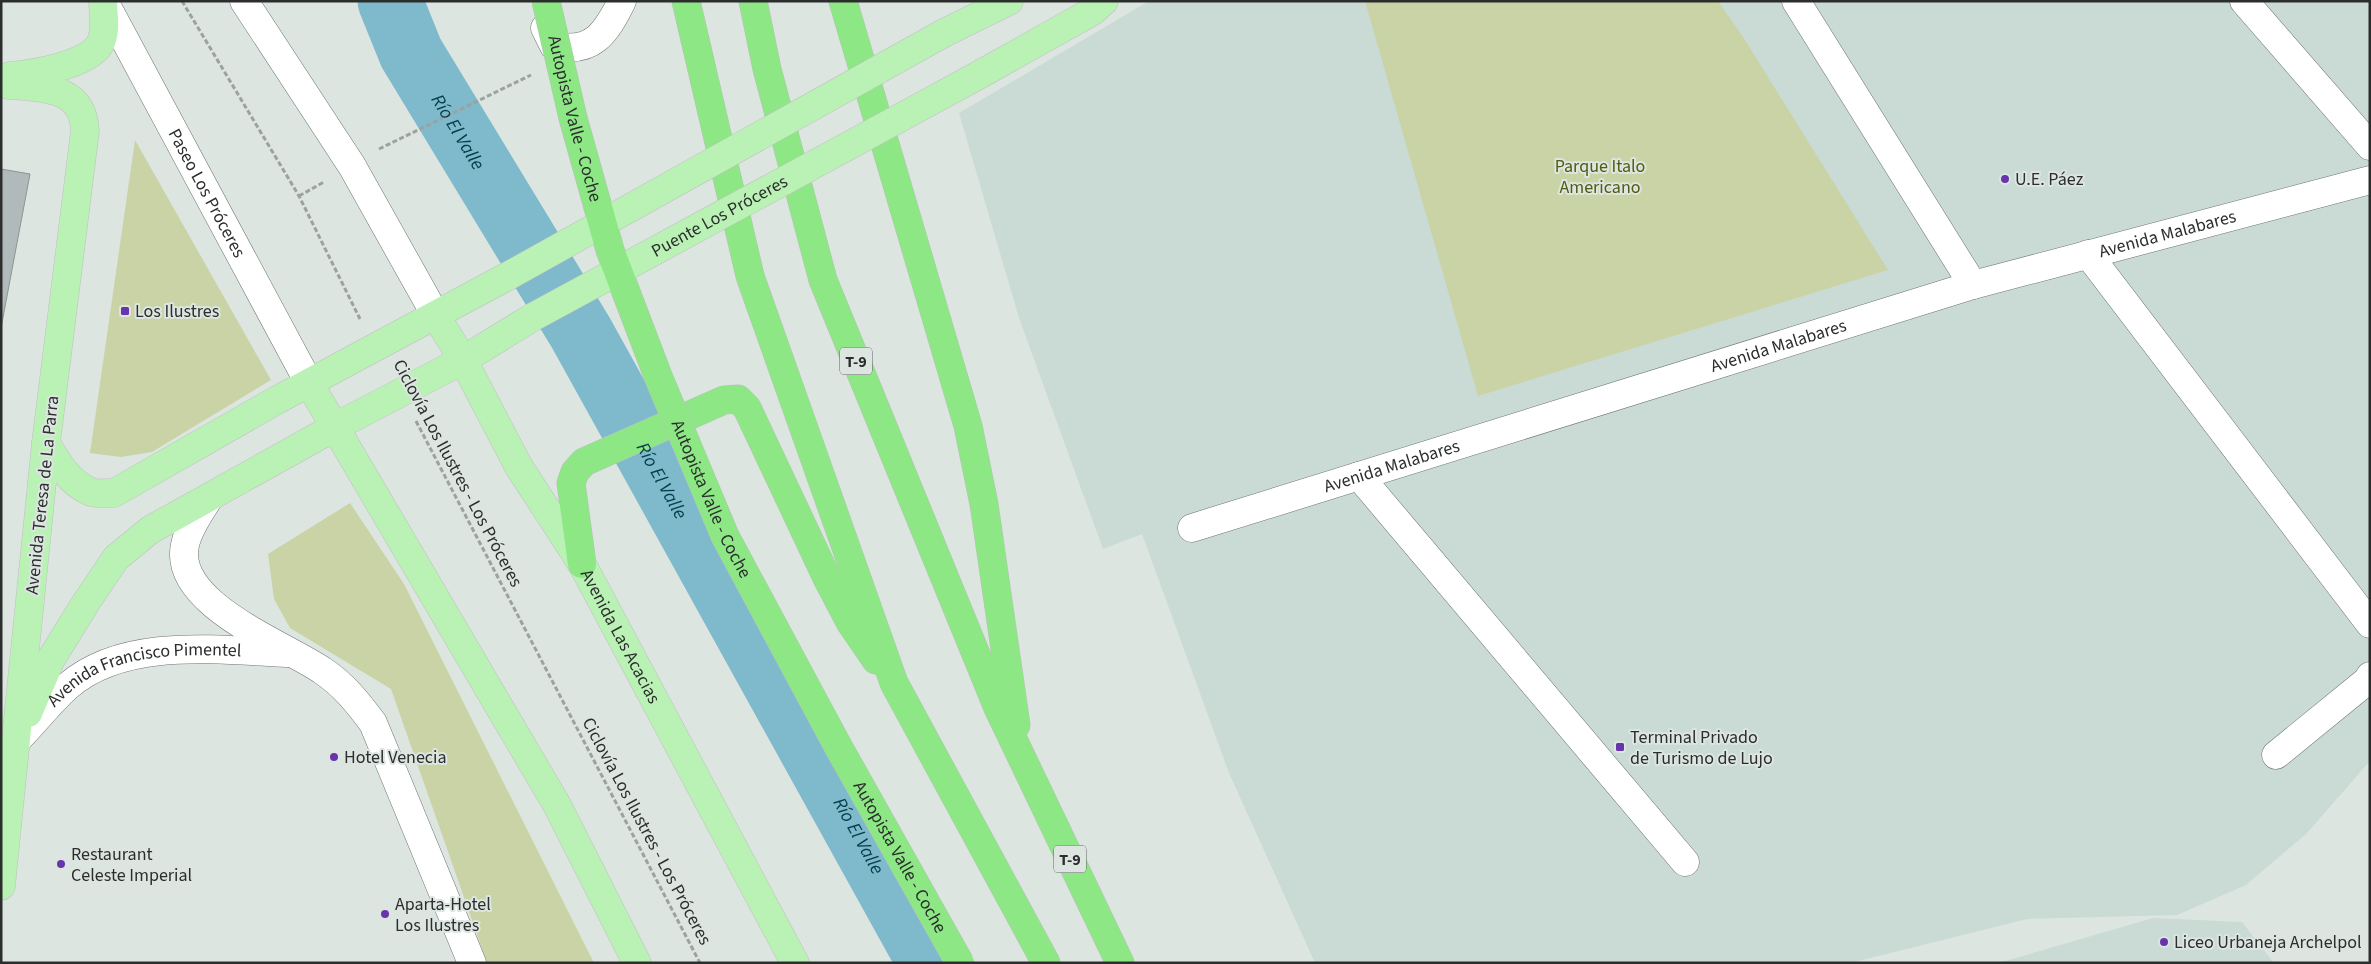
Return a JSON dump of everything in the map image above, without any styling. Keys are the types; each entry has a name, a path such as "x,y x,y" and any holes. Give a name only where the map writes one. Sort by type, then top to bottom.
{"highway":[{"name":"Autopista Valle - Coche","path":"546,1 573,118 610,250 658,376 725,536 834,740 960,963"},
{"path":"686,1 750,276 894,683"},
{"name":"T-9","path":"752,1 767,69 823,280 998,708 1120,963"},
{"path":"843,1 968,426 984,504 1020,756"},
{"path":"582,564 571,483 575,472 584,462 724,400 738,399 746,408 850,622 894,683 1046,963"}],"main road":[{"path":"1,77 57,69 83,56 99,45 104,32 104,1"},
{"path":"46,443 61,467 73,480 91,492 114,493 309,383 436,316 944,33 1008,1"},
{"name":"Puente Los Próceres","path":"17,740 51,659 116,558 150,530 335,426 462,360 533,317 977,76 1103,4"},
{"name":"Avenida Teresa de La Parra","path":"1,84 58,92 70,97 78,105 84,116 85,131 46,443 1,886"},
{"name":"Avenida Las Acacias","path":"436,316 462,360 519,467 582,564 794,963"},
{"path":"309,383 557,805 636,963"}],"street":[{"name":"Paseo Los Próceres","path":"104,1 309,383"},
{"path":"244,1 352,166 436,316"},
{"path":"536,1 547,35 554,46 569,49 590,44 608,28 622,1"},
{"path":"1796,1 1973,284"},
{"path":"2244,1 2370,146"},
{"path":"2359,183 2370,158"},
{"name":"Avenida Malabares","path":"1192,528 1973,284 2359,183"},
{"path":"2088,254 2370,624"},
{"path":"1359,476 1684,862"},
{"name":"Avenida Francisco Pimentel","path":"208,498 184,546 185,567 198,590 235,622 323,671 350,692 373,723 472,963"},
{"name":"Avenida Francisco Pimentel","path":"17,740 69,686 103,665 140,655 175,650 213,649 291,653"},
{"path":"2276,755 2368,680 2370,676"}],"path":[{"name":"Ciclovía Los Ilustres - Los Próceres","path":"182,1 299,196 375,349"},
{"path":"379,149 509,86"},
{"name":"Ciclovía Los Ilustres - Los Próceres","path":"401,392 700,963"}],"shaded area":[{"path":"1149,1 2370,1 2370,761 2306,834 2246,885 2177,915 2027,919 1850,963 1315,963 1229,773 1142,534 1103,549 1019,318 959,113"},
{"name":"Liceo Urbaneja Archelpol","path":"2153,918 2242,922 2274,963 1999,963"}],"green space":[{"name":"Parque Italo Americano","path":"1365,1 1718,1 1743,37 1888,270 1478,396"},
{"path":"135,140 271,380 152,452 121,457 90,453"},
{"path":"350,503 404,584 594,963 487,963 391,689 290,628 274,599 268,554"}],"building":[{"path":"1,169 30,174 1,328"}],"waterway":[{"name":"Río El Valle","path":"390,1 411,53 581,333 930,963"}],"place":[{"name":"U.E. Páez","path":"2005,179"},
{"name":"Los Ilustres","path":"125,311"},
{"name":"Terminal Privado de Turismo de Lujo","path":"1620,747"},
{"name":"Hotel Venecia","path":"334,757"},
{"name":"Restaurant Celeste Imperial","path":"61,864"},
{"name":"Aparta-Hotel Los Ilustres","path":"385,914"},
{"name":"Liceo Urbaneja Archelpol","path":"2164,942"}]}
